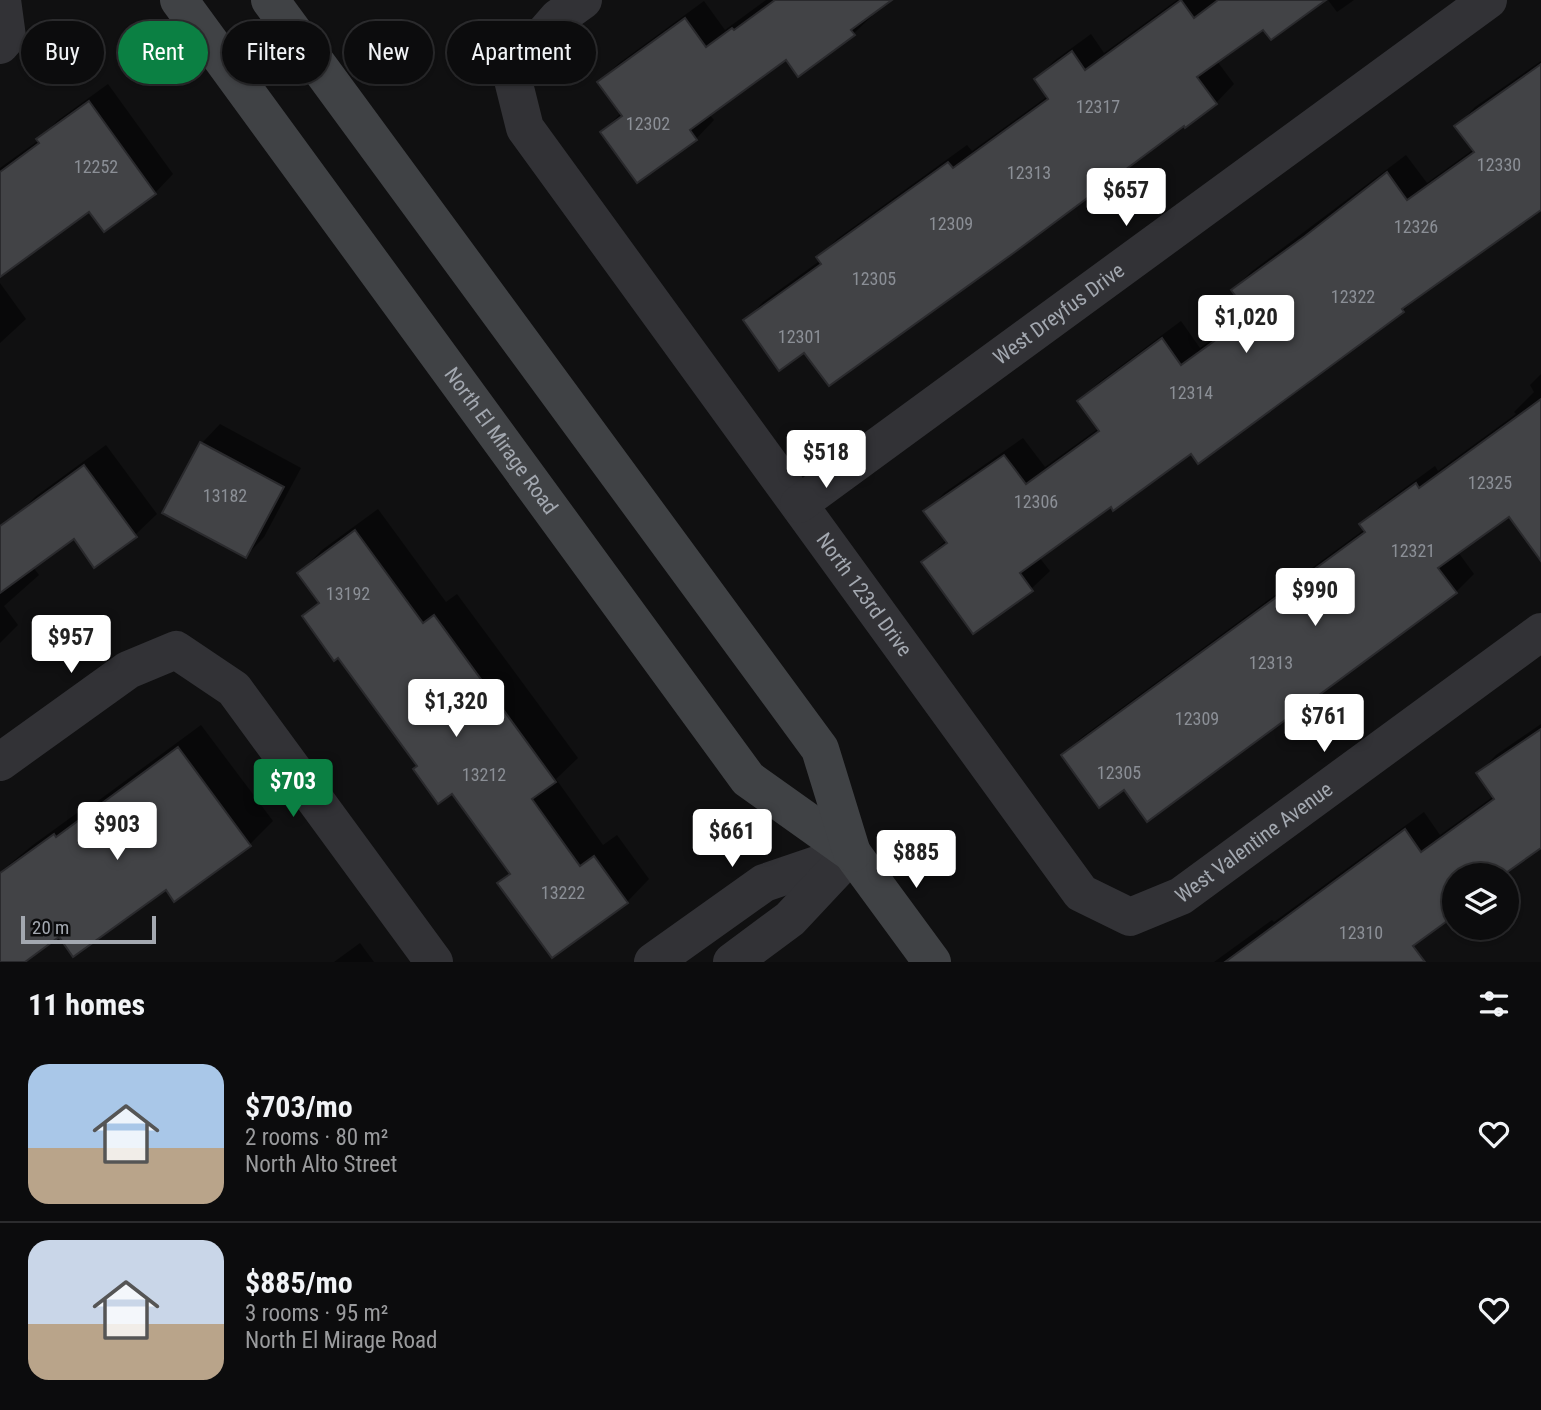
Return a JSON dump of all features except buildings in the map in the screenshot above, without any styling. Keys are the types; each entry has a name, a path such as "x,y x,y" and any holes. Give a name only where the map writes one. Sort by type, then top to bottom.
{"main road":[{"name":"North El Mirage Road","path":"179,0 748,779 852,853 932,962"},
{"name":"North El Mirage Road","path":"270,0 820,749 852,853"}],"street":[{"path":"2,0 3,41"},
{"name":"North 123rd Drive","path":"583,0 558,18 511,72 525,128 1081,893 1130,917"},
{"name":"West Dreyfus Drive","path":"799,504 1488,0"},
{"name":"West Valentine Avenue","path":"1130,917 1181,896 1541,632"},
{"path":"0,762 128,670 176,650 234,689 434,962"},
{"path":"653,962 764,883 852,853"},
{"path":"732,962 790,919 852,853"}]}
